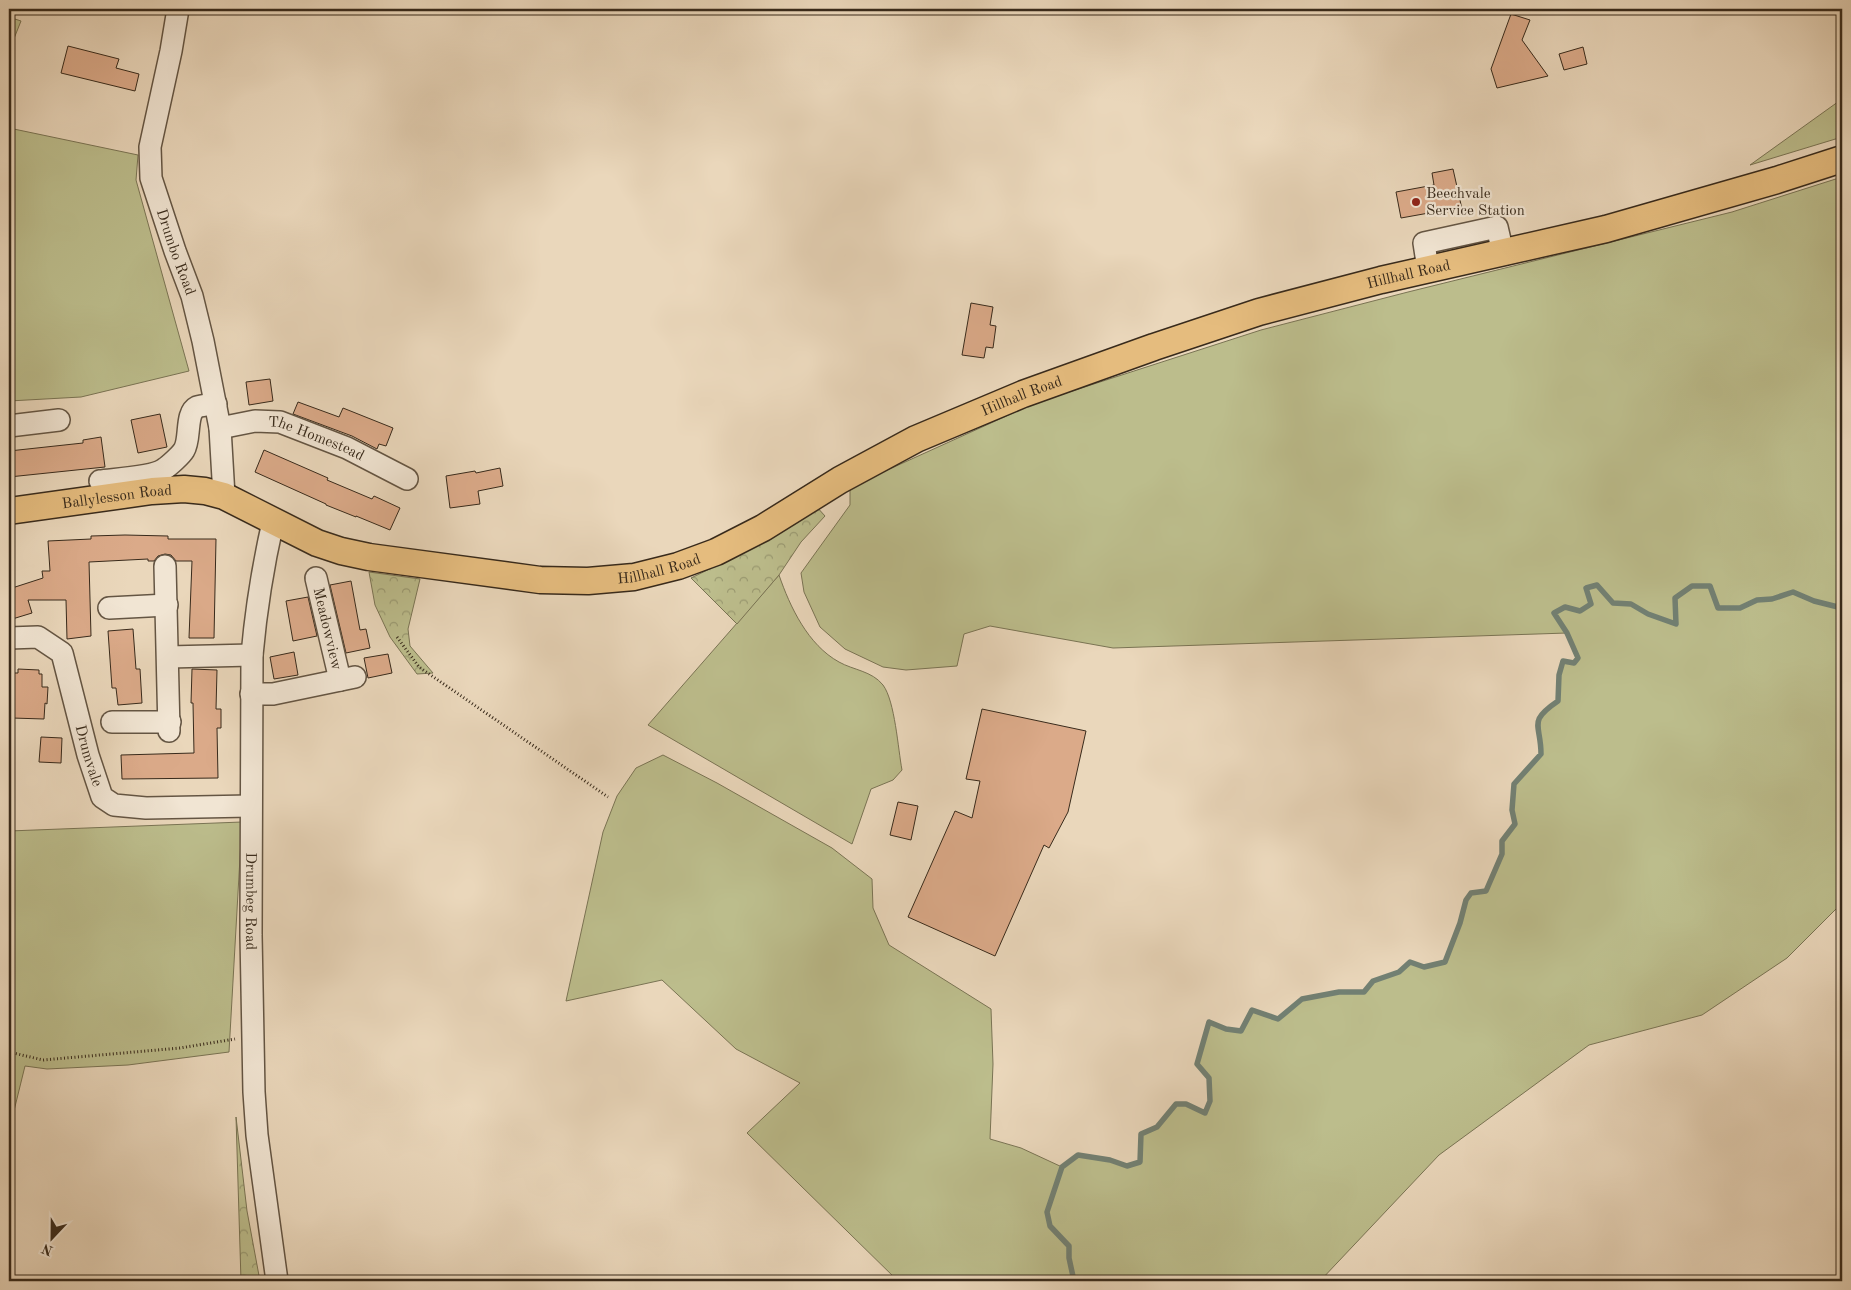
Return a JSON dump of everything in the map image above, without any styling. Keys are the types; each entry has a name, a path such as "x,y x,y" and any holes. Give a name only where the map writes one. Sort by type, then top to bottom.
{"main road":[{"name":"Hillhall Road","path":"224,496 316,543 369,557 540,580 588,581 634,577 678,566 716,552 763,528 840,480 916,439 1023,394 1154,347 1259,312 1381,280 1606,229 1777,180 1842,158"},
{"name":"Ballylesson Road","path":"9,511 176,489 205,491 224,496"}],"street":[{"name":"Drumbo Road","path":"178,9 171,52 150,147 152,178 175,251 192,296 220,428 224,496"},
{"path":"100,481 152,474 164,470 184,450 192,412 196,407 216,404"},
{"path":"9,426 59,420"},
{"name":"The Homestead","path":"220,428 255,421 280,422 348,448 407,479"},
{"name":"Drumbeg Road","path":"273,522 254,628 251,694 250,806 254,1092 257,1135 277,1281"},
{"path":"112,722 170,727 165,566"},
{"name":"Meadowview","path":"251,694 273,694 347,678 316,578"},
{"path":"109,608 167,605"},
{"name":"Drumvale","path":"9,638 38,637 62,653 88,754 102,797 114,805 146,808 250,806"},
{"path":"168,657 252,655"}],"path":[{"path":"397,637 419,667 608,797"},
{"path":"9,1052 43,1060 180,1048 253,1036"}],"green space":[{"path":"9,17 21,21 9,51"},
{"path":"1842,99 1842,137 1750,165"},
{"path":"9,128 138,155 136,180 189,371 81,397 9,401"},
{"path":"1842,177 1842,903 1787,958 1702,1015 1589,1045 1439,1155 1320,1281 898,1281 747,1133 800,1083 736,1049 662,980 566,1001 603,832 617,796 636,768 663,755 717,783 832,848 872,879 873,908 889,945 991,1009 993,1064 990,1139 1021,1148 1062,1167 1078,1155 1110,1160 1127,1166 1140,1162 1141,1134 1157,1127 1176,1104 1186,1104 1205,1113 1210,1101 1209,1078 1197,1064 1209,1022 1226,1029 1241,1031 1252,1010 1278,1019 1302,999 1339,992 1364,992 1373,981 1399,972 1410,962 1424,967 1445,962 1460,923 1466,900 1471,893 1486,891 1502,854 1502,841 1515,824 1512,810 1514,784 1541,754 1538,730 1539,719 1548,708 1558,701 1559,675 1563,661 1574,663 1578,658 1567,633 1113,648 990,626 964,634 957,666 906,670 883,667 845,649 820,627 804,592 801,573 850,505 850,487 1035,403 1261,330 1732,212"},
{"path":"816,506 825,516 801,542 779,575 737,624 691,578 763,543"},
{"path":"369,572 420,579 408,629 410,646 433,673 417,674 390,637 375,605"},
{"path":"779,575 801,624 818,646 844,665 879,680 887,692 890,702 896,726 902,770 893,780 871,789 852,844 648,725"},
{"path":"242,822 229,1052 128,1065 47,1069 25,1066 9,1131 9,831"},
{"path":"236,1117 247,1211 260,1281 241,1281"}],"building":[{"path":"1511,14 1530,20 1522,40 1548,76 1497,88 1491,69"},
{"path":"68,46 119,59 116,68 139,74 135,91 61,73"},
{"path":"1583,47 1587,64 1564,70 1559,54"},
{"path":"1453,169 1462,209 1401,218 1396,192 1434,185 1432,173"},
{"path":"971,303 993,307 990,325 996,326 993,348 986,347 984,358 962,355"},
{"path":"270,379 273,401 249,405 246,382"},
{"path":"298,402 339,417 343,408 393,428 386,446 379,444 377,449 352,436 293,414"},
{"path":"160,414 167,447 138,453 131,420"},
{"path":"101,437 105,467 9,477 9,451 83,443 83,440"},
{"path":"264,450 328,478 327,480 372,499 374,496 400,508 390,530 326,505 255,472"},
{"path":"500,468 503,486 478,491 480,504 450,508 446,476"},
{"path":"91,536 168,536 168,539 216,539 214,638 189,638 192,561 176,561 171,555 165,554 158,556 154,561 148,561 148,559 89,562 91,636 67,639 66,600 28,600 32,613 9,620 9,589 43,578 42,571 50,571 48,541 91,539"},
{"path":"351,581 360,630 366,629 370,648 346,653 330,585"},
{"path":"308,597 317,636 293,641 286,601"},
{"path":"133,629 136,669 140,669 142,703 118,705 116,688 112,688 108,631"},
{"path":"294,652 298,675 274,679 270,657"},
{"path":"388,654 392,673 368,678 364,658"},
{"path":"18,669 39,670 39,674 42,674 42,687 48,687 44,719 12,718 13,704 9,704 9,688 13,688 14,673 18,673"},
{"path":"192,669 217,670 216,709 221,709 221,728 217,728 218,778 122,779 121,755 194,753 193,703 191,703"},
{"path":"982,709 1086,731 1068,812 1049,848 1044,845 995,956 908,917 955,811 972,818 980,781 966,779"},
{"path":"41,737 62,738 61,763 39,762"},
{"path":"898,802 918,806 911,840 890,835"}],"waterway":[{"path":"1074,1281 1069,1258 1069,1246 1050,1226 1047,1212 1062,1167 1078,1155 1110,1160 1127,1166 1140,1162 1141,1134 1157,1127 1176,1104 1186,1104 1205,1113 1210,1101 1209,1078 1197,1064 1209,1022 1226,1029 1241,1031 1252,1010 1278,1019 1302,999 1339,992 1364,992 1373,981 1399,972 1410,962 1424,967 1445,962 1460,923 1466,900 1471,893 1486,891 1502,854 1502,841 1515,824 1512,810 1514,784 1541,754 1538,730 1539,719 1548,708 1558,701 1559,675 1563,661 1574,663 1578,658 1567,633 1554,613 1565,607 1580,611 1591,604 1586,588 1597,585 1613,603 1631,604 1648,614 1676,624 1675,598 1692,586 1710,586 1718,608 1740,608 1757,600 1772,599 1793,592 1814,601 1842,608"}],"place":[{"name":"Beechvale Service Station","path":"1416,202"}]}
